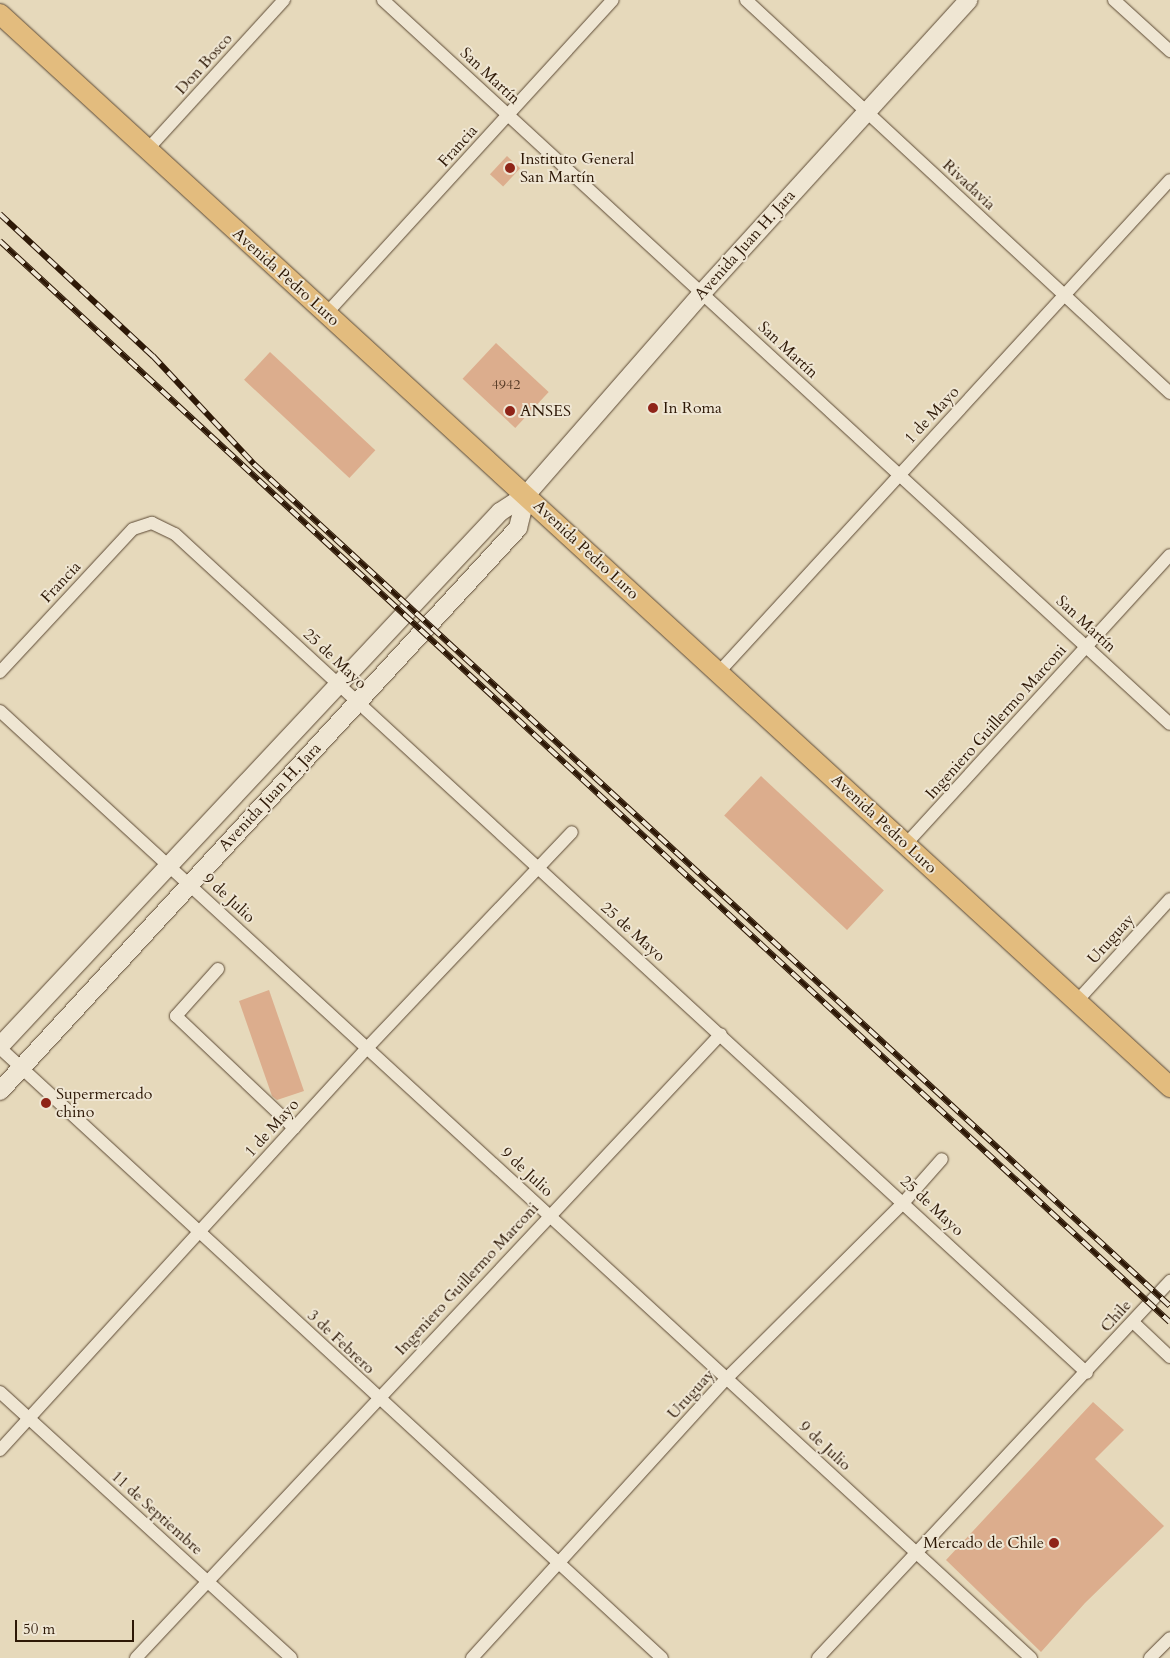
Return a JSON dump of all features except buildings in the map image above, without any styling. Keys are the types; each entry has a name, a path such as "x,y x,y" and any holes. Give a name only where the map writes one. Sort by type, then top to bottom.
{"main road":[{"name":"Avenida Juan H. Jara","path":"0,1047 500,512 526,495 702,293 969,0"},
{"name":"Avenida Pedro Luro","path":"0,14 1170,1087"},
{"name":"Avenida Juan H. Jara","path":"0,1090 518,528 526,495"}],"street":[{"name":"Don Bosco","path":"147,150 284,0"},
{"name":"San Martín","path":"384,0 1170,724"},
{"name":"Francia","path":"326,314 613,0"},
{"name":"Rivadavia","path":"746,0 1170,393"},
{"path":"1114,0 1170,51"},
{"name":"1 de Mayo","path":"719,672 1170,180"},
{"name":"Francia","path":"0,672 133,528 152,523"},
{"name":"25 de Mayo","path":"152,523 175,534 904,1202 1087,1373"},
{"name":"Ingeniero Guillermo Marconi","path":"906,844 1170,555"},
{"name":"9 de Julio","path":"0,711 170,865 1031,1658"},
{"name":"1 de Mayo","path":"0,1450 368,1048 572,832"},
{"name":"Uruguay","path":"1077,1001 1170,899"},
{"path":"218,969 176,1016 294,1128"},
{"name":"Ingeniero Guillermo Marconi","path":"136,1658 549,1215 721,1034"},
{"name":"3 de Febrero","path":"0,1047 378,1398 662,1658"},
{"name":"Uruguay","path":"472,1658 727,1378 904,1202 942,1159"},
{"name":"Chile","path":"818,1658 1087,1373 1170,1281"},
{"path":"1133,1322 1170,1357"},
{"name":"11 de Septiembre","path":"0,1392 292,1658"},
{"path":"1150,1658 1170,1638"}],"railway":[{"path":"0,214 153,356 254,464 1170,1306"},
{"path":"0,241 1170,1322"}],"place":[{"name":"Instituto General San Martín","path":"510,168"},
{"name":"In Roma","path":"653,408"},
{"name":"ANSES","path":"510,411"},
{"name":"Supermercado chino","path":"46,1103"},
{"name":"Mercado de Chile","path":"1054,1543"}]}
